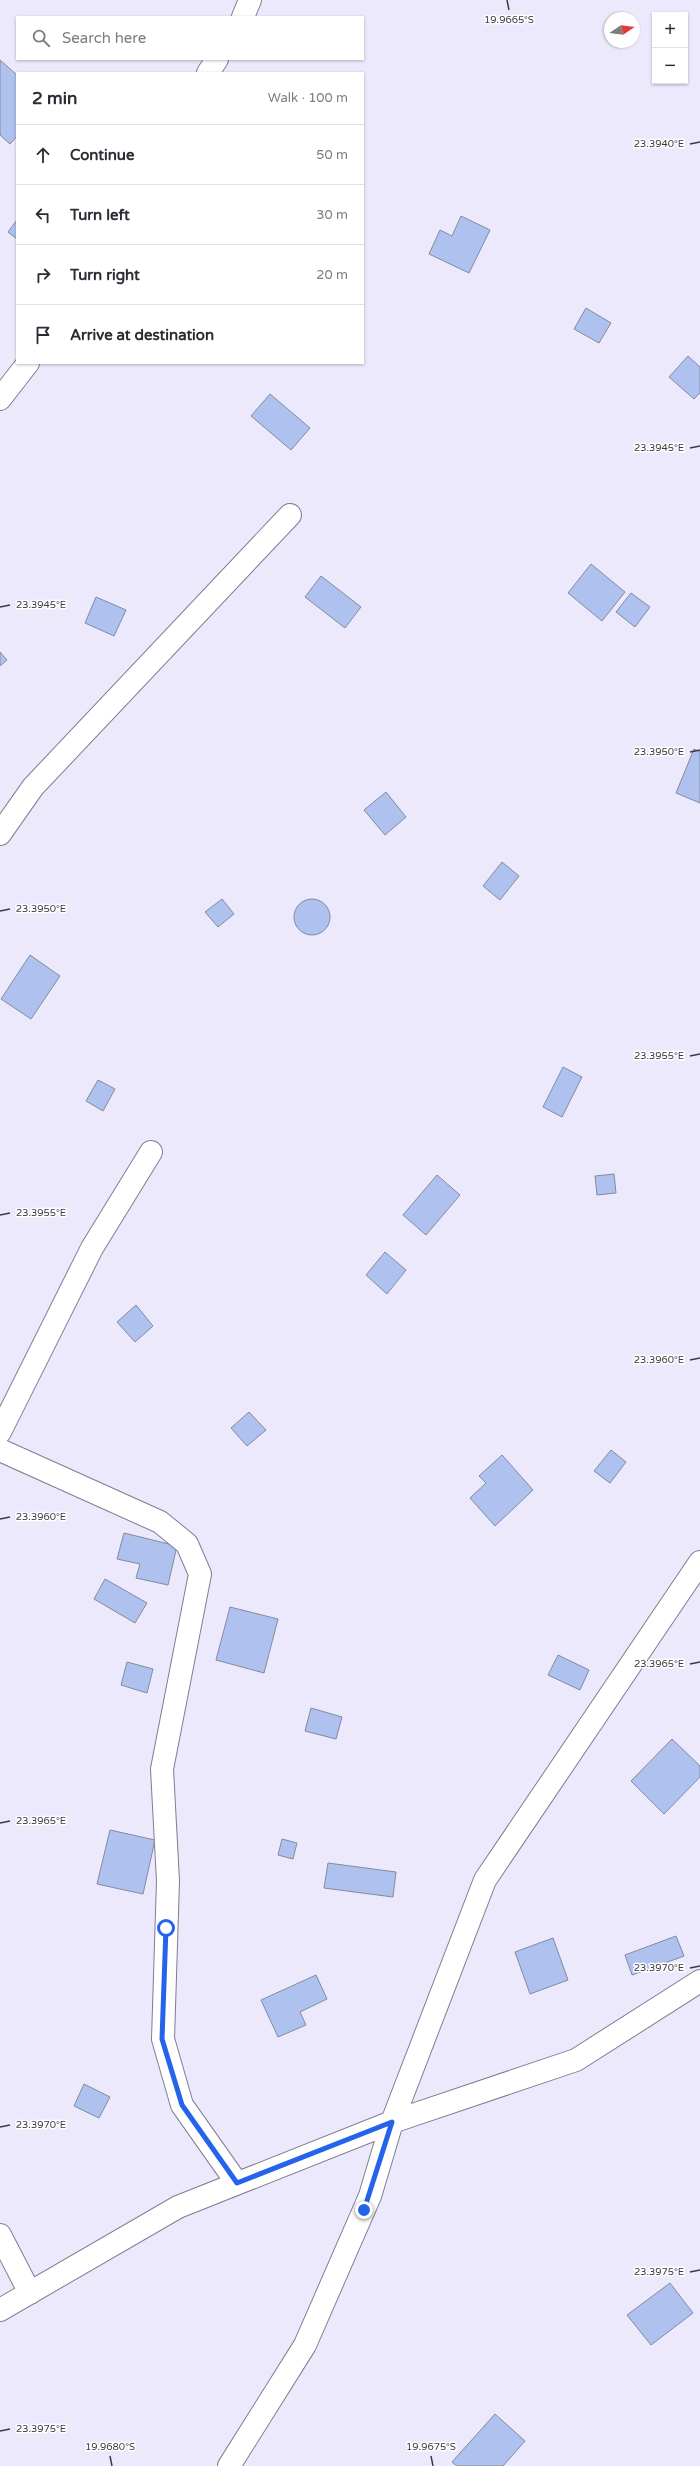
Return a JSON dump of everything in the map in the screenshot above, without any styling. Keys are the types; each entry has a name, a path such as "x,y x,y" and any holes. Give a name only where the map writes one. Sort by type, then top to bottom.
{"street":[{"path":"243,16 250,0"},
{"path":"209,72 216,60"},
{"path":"0,399 27,364"},
{"path":"0,834 33,787 290,515"},
{"path":"0,1432 5,1411 92,1248 151,1152"},
{"path":"0,1450 160,1522 187,1544 200,1574 162,1769 168,1881 162,2039 182,2105 237,2183"},
{"path":"229,2466 304,2345 370,2196 392,2122 485,1880 700,1562"},
{"path":"0,2310 178,2206 392,2122 576,2060 700,1981"},
{"path":"0,2236 30,2293"}],"building":[{"path":"0,60 16,74 16,137 10,144 0,135"},
{"path":"461,216 490,230 469,273 429,254 440,230 452,236"},
{"path":"16,221 16,238 8,232"},
{"path":"586,308 611,323 599,343 574,329"},
{"path":"688,356 700,367 700,393 694,399 669,377"},
{"path":"270,394 310,428 291,450 251,416"},
{"path":"591,564 625,592 602,621 568,593"},
{"path":"321,576 361,607 345,628 305,597"},
{"path":"631,593 650,607 635,627 616,612"},
{"path":"96,597 126,610 114,636 85,623"},
{"path":"0,652 7,660 0,666"},
{"path":"694,749 700,752 700,803 676,793"},
{"path":"386,792 406,817 385,835 364,810"},
{"path":"502,862 519,876 500,900 483,886"},
{"path":"222,899 234,914 218,927 205,912"},
{"path":"316,899 325,904 329,910 329,924 325,930 316,935 308,935 299,930 295,924 294,913 299,904 305,900"},
{"path":"30,955 60,976 31,1019 1,999"},
{"path":"563,1067 582,1077 562,1117 543,1107"},
{"path":"98,1080 115,1089 103,1111 86,1101"},
{"path":"614,1174 616,1193 597,1195 595,1176"},
{"path":"437,1175 460,1195 426,1235 403,1215"},
{"path":"385,1252 406,1270 387,1294 366,1275"},
{"path":"136,1305 153,1326 135,1342 117,1322"},
{"path":"249,1412 266,1430 247,1446 231,1428"},
{"path":"611,1450 626,1462 610,1483 594,1471"},
{"path":"502,1455 533,1490 495,1526 470,1498 486,1483 479,1476"},
{"path":"124,1533 177,1546 168,1585 136,1578 140,1564 117,1559"},
{"path":"105,1579 147,1603 135,1623 94,1599"},
{"path":"230,1607 278,1619 264,1673 216,1660"},
{"path":"558,1655 589,1670 580,1690 548,1675"},
{"path":"127,1662 153,1669 147,1693 121,1685"},
{"path":"311,1708 342,1717 336,1739 305,1731"},
{"path":"672,1739 700,1766 700,1777 664,1814 631,1781"},
{"path":"110,1830 155,1840 143,1894 97,1884"},
{"path":"282,1839 297,1843 293,1859 278,1855"},
{"path":"328,1863 396,1872 393,1897 324,1888"},
{"path":"676,1936 684,1956 632,1975 625,1955"},
{"path":"553,1938 568,1980 530,1994 515,1952"},
{"path":"316,1975 327,1999 300,2012 306,2025 278,2037 261,2000"},
{"path":"84,2084 110,2097 99,2118 74,2106"},
{"path":"670,2283 693,2313 651,2345 627,2315"},
{"path":"495,2414 525,2441 503,2466 457,2466 452,2462"}],"route":[{"path":"166,1928 162,2039 182,2105 237,2183 392,2122 370,2196 364,2210"}]}
